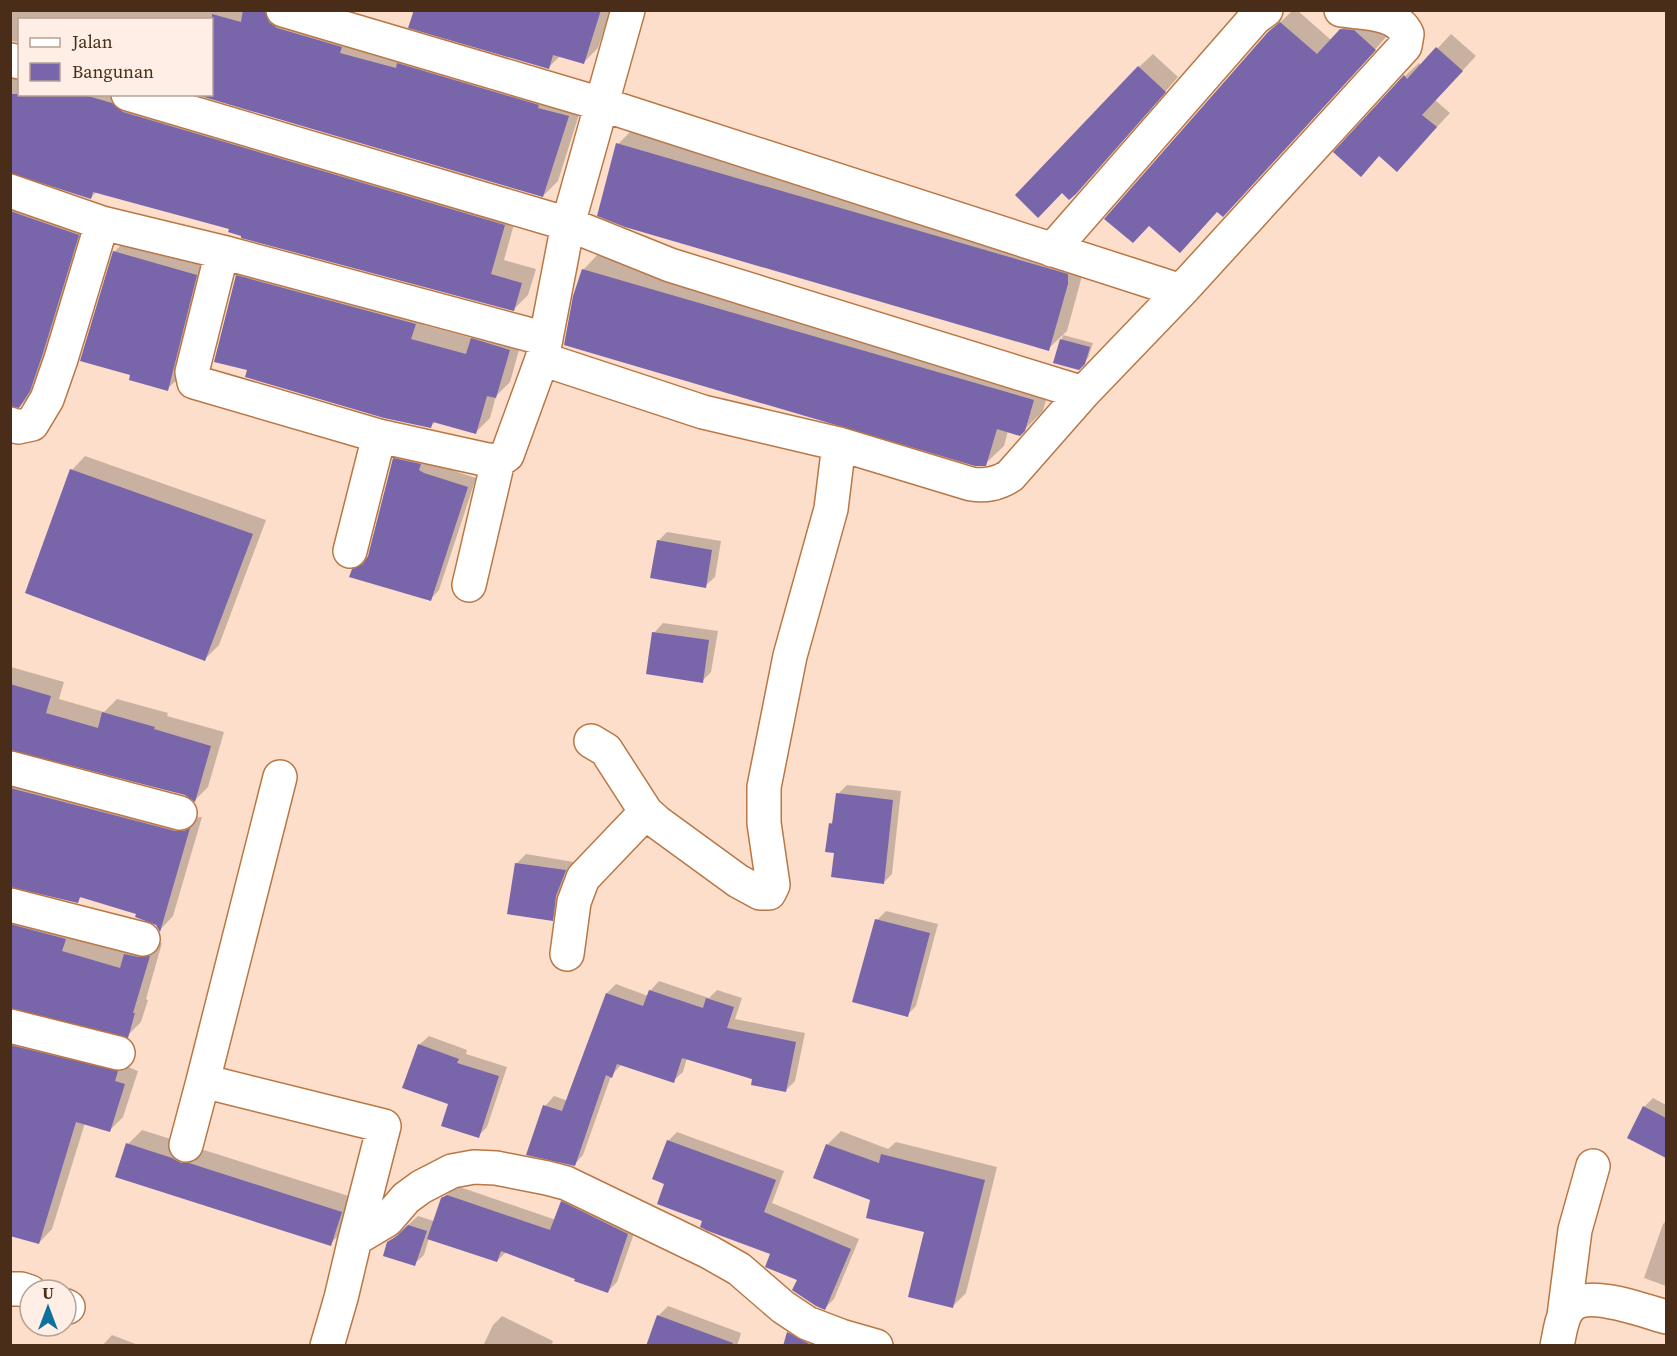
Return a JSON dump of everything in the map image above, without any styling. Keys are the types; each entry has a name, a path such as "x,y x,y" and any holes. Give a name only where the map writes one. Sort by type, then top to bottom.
{"street":[{"path":"283,10 601,104 1181,291"},
{"path":"222,252 192,372 194,382 379,436 498,461 507,455 544,349 568,224 628,10"},
{"path":"1052,250 1255,18 1266,10"},
{"path":"10,191 102,223 222,252 544,349 703,412 839,444 971,484 993,484 1010,476 1083,393 1181,291 1405,46 1407,34 1399,23 1375,15 1341,10"},
{"path":"135,96 568,224 670,265 1083,393"},
{"path":"10,424 18,427 32,424 47,399 102,223"},
{"path":"350,551 379,436"},
{"path":"591,741 606,750 646,812 738,881 760,893 769,893 773,885 764,823 764,787 790,656 831,509 839,444"},
{"path":"469,585 498,461"},
{"path":"10,768 180,813"},
{"path":"186,1145 280,777"},
{"path":"567,954 574,902 583,878 646,812"},
{"path":"10,905 143,939"},
{"path":"10,1026 118,1053"},
{"path":"203,1081 384,1126 327,1346"},
{"path":"1561,1331 1575,1230 1593,1166"},
{"path":"355,1239 387,1220 406,1198 421,1186 452,1171 474,1167 496,1168 547,1178 566,1183 709,1252 739,1269 783,1307 807,1323 876,1346"},
{"path":"1561,1331 1570,1307 1587,1300 1606,1302 1666,1317"}],"building":[{"path":"243,10 265,10 269,22 277,28 342,47 340,53 396,68 397,63 569,116 543,197 200,96 213,96 212,14 241,22"},
{"path":"414,10 601,10 584,64 553,55 549,69 408,28"},
{"path":"1280,22 1317,54 1340,29 1354,30 1376,50 1223,217 1217,212 1180,253 1149,226 1133,243 1104,219 1268,32"},
{"path":"1436,47 1463,71 1422,115 1437,127 1397,172 1379,156 1361,177 1333,152 1404,75 1407,79"},
{"path":"1138,66 1166,92 1076,194 1069,200 1062,193 1038,218 1015,195"},
{"path":"10,94 88,96 112,103 123,112 505,225 491,274 522,283 514,311 241,238 241,236 228,232 229,229 93,192 91,199 10,173"},
{"path":"616,143 1068,274 1068,284 1049,351 625,227 597,216"},
{"path":"10,211 79,235 30,391 19,408 10,406"},
{"path":"113,251 197,275 168,391 129,380 130,375 80,361"},
{"path":"582,269 1034,400 1025,431 1020,436 997,429 986,466 975,466 564,345 573,296"},
{"path":"236,275 416,324 411,339 466,354 471,338 510,350 496,398 487,396 476,434 433,422 431,428 384,418 245,377 247,370 214,362"},
{"path":"1060,339 1090,347 1085,364 1079,370 1053,363"},
{"path":"393,458 421,464 419,470 424,473 468,487 431,601 349,577 352,569 363,564 368,556"},
{"path":"70,469 253,534 205,661 25,593"},
{"path":"657,540 712,550 706,588 650,578"},
{"path":"652,632 709,640 703,683 646,674"},
{"path":"10,684 51,696 46,713 98,728 102,712 211,746 195,802 185,795 10,750"},
{"path":"10,788 175,831 190,828 160,932 156,925 135,917 136,914 80,897 78,903 10,887"},
{"path":"836,793 893,800 884,884 831,877 834,853 825,852"},
{"path":"515,863 566,870 556,896 553,921 507,914"},
{"path":"875,919 930,933 908,1017 852,1002"},
{"path":"10,924 66,939 62,951 120,968 124,954 139,957 150,956 128,1038 10,1008"},
{"path":"649,990 703,1008 706,998 734,1007 727,1028 796,1042 786,1092 751,1085 752,1079 682,1058 674,1083 617,1064 612,1078 606,1075 575,1166 526,1155 543,1105 562,1111 606,993 643,1006"},
{"path":"418,1044 459,1059 457,1063 499,1076 479,1138 441,1126 448,1104 402,1088"},
{"path":"10,1045 118,1071 115,1081 125,1084 110,1132 76,1122 39,1244 10,1236"},
{"path":"1643,1106 1666,1118 1666,1158 1627,1138"},
{"path":"667,1140 776,1180 764,1212 851,1249 825,1310 792,1290 797,1280 765,1267 770,1254 708,1231 700,1227 702,1221 657,1204 664,1184 652,1179"},
{"path":"126,1143 181,1163 189,1163 342,1212 331,1246 115,1177"},
{"path":"826,1144 879,1163 881,1154 985,1180 953,1308 908,1297 924,1232 866,1218 870,1200 813,1178"},
{"path":"447,1195 550,1230 561,1201 628,1234 608,1293 501,1251 497,1262 427,1239 441,1198"},
{"path":"408,1225 427,1231 415,1266 383,1256 387,1242"},
{"path":"657,1315 733,1343 732,1346 646,1346"},
{"path":"787,1332 811,1345 783,1346"}]}
